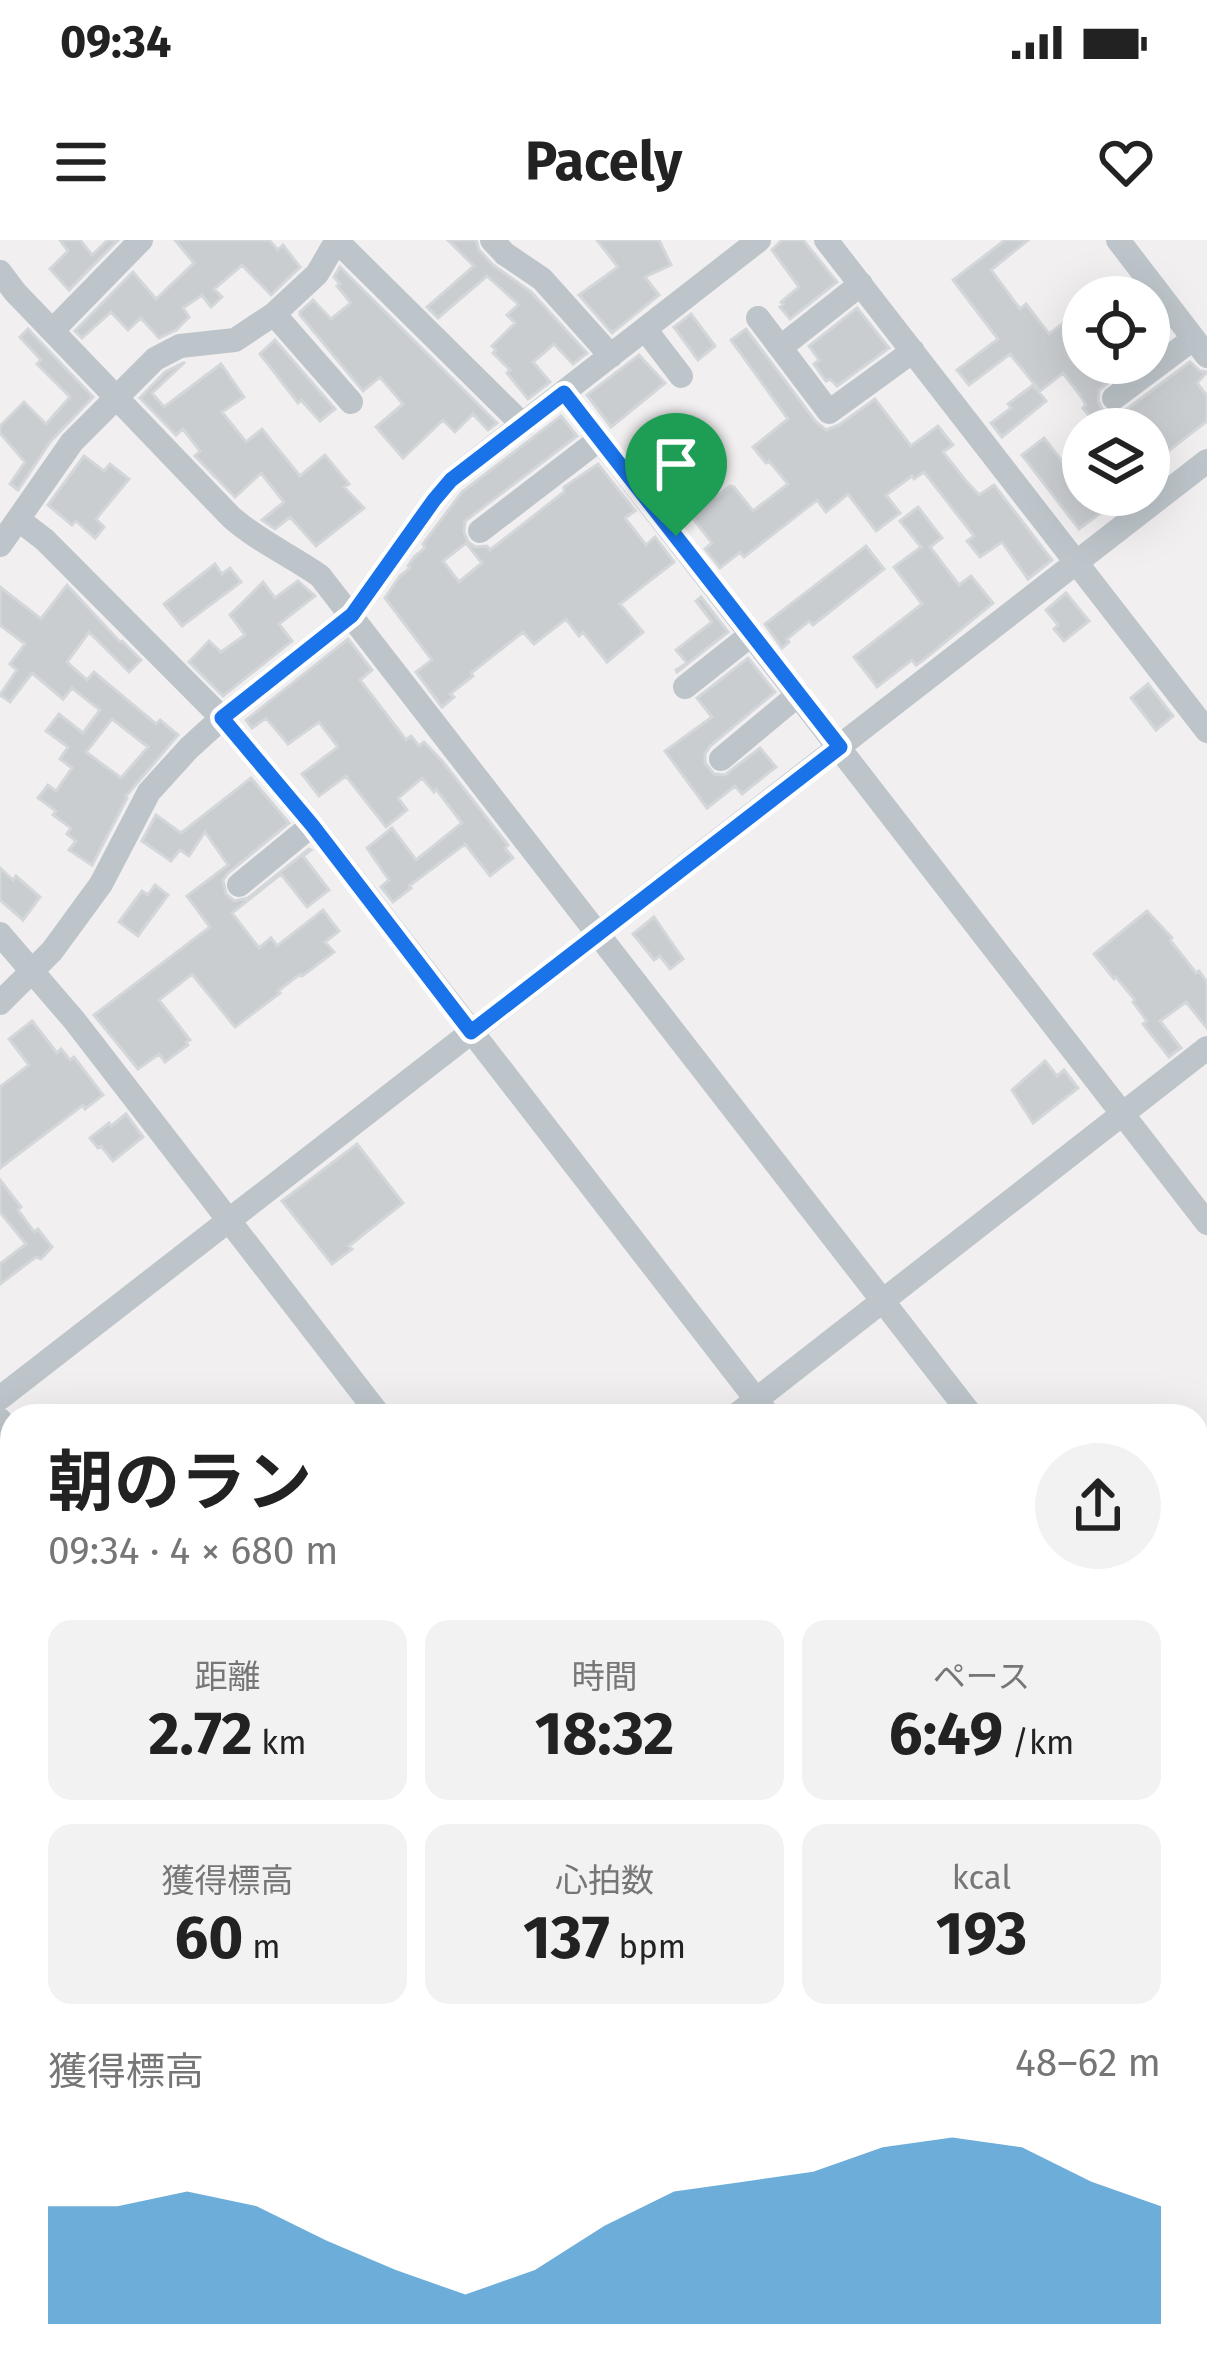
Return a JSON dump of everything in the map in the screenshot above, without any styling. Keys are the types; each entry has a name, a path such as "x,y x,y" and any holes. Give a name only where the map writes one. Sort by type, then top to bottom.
{"street":[{"path":"54,329 142,240"},
{"path":"0,545 72,442 154,358 180,346 236,340 274,314 316,274 337,240 523,424"},
{"path":"492,240 542,279 611,356"},
{"path":"0,1004 34,971 101,884 149,792 222,718 352,615 442,490 759,240"},
{"path":"826,240 1207,730"},
{"path":"1114,398 1200,348 1118,240"},
{"path":"0,272 231,517 253,537 320,576 962,1404"},
{"path":"782,347 860,284"},
{"path":"274,314 351,402"},
{"path":"758,318 829,412 913,351"},
{"path":"646,329 681,376"},
{"path":"564,393 1207,1223"},
{"path":"480,531 600,439"},
{"path":"1170,483 1207,461"},
{"path":"0,1398 840,747 1076,561 1123,516"},
{"path":"20,520 222,718 312,825 759,1404"},
{"path":"685,687 752,634"},
{"path":"721,759 799,694"},
{"path":"239,885 312,825"},
{"path":"0,934 34,971 371,1404"},
{"path":"767,1404 882,1303 1207,1048"}],"building":[{"path":"60,240 80,240 92,255 108,240 118,240 69,290 50,269 68,251"},
{"path":"175,240 269,240 278,250 283,245 300,267 271,295 242,265 214,289 222,297 211,307 202,295 183,308 189,317 176,330 159,338 141,318 128,330 111,312 82,338 75,331 133,272 156,299 194,263"},
{"path":"448,240 476,240 493,265 531,292 587,353 573,364 554,344 533,362 550,382 528,399 492,346 515,323 507,315 517,303 487,276 438,318 427,307 474,266"},
{"path":"597,240 659,240 671,265 645,277 659,295 612,333 579,295 618,267"},
{"path":"782,240 803,240 837,282 790,319 781,302 799,287 772,250"},
{"path":"1005,240 1028,240 991,270 1020,309 1026,304 1049,334 1062,324 1062,374 1040,391 1010,354 969,385 957,370 998,339 953,280"},
{"path":"340,267 497,423 488,430 473,414 455,432 443,420 403,458 376,427 403,404 380,377 363,391 300,315 313,300 331,319 351,303 334,277"},
{"path":"857,308 889,348 837,386 826,381 814,364 819,360 809,346"},
{"path":"691,314 715,346 698,360 674,327"},
{"path":"28,329 93,397 50,442 18,490 10,484 25,462 0,433 0,426 24,402 46,424 70,397 37,364 41,360 20,337"},
{"path":"746,329 826,430 875,399 911,446 938,426 953,445 943,452 966,481 979,495 994,485 1052,560 1028,579 1002,542 980,557 967,541 974,536 924,472 886,495 900,513 876,531 848,494 826,512 817,500 744,557 740,552 720,568 705,549 712,543 691,516 715,492 718,496 730,486 753,511 788,484 753,447 788,419 731,340"},
{"path":"275,340 335,409 320,421 301,400 298,403 260,354"},
{"path":"639,355 665,383 611,427 587,395"},
{"path":"185,362 152,393 164,407 221,364 244,397 222,412 246,442 262,429 300,476 325,455 349,484 344,487 364,508 316,546 290,517 275,529 262,520 284,502 261,473 235,497 195,456 200,451 183,429 176,435 140,398 165,372"},
{"path":"1190,362 1207,372 1197,383 1207,396 1207,421 1170,450 1170,408 1128,408 1161,384 1170,384 1170,377"},
{"path":"1072,384 1107,384 1099,390 1102,408 1083,408"},
{"path":"1033,385 1046,401 1002,437 991,423"},
{"path":"561,416 577,436 465,521 464,532 475,547 490,550 598,464 635,511 625,518 646,545 655,537 674,562 620,604 643,632 607,662 566,619 534,644 523,632 471,673 442,707 416,672 432,660 385,598 462,492","holes":["466,543 482,563 459,582 443,561"]},
{"path":"1044,438 1062,461 1062,507 1022,455"},
{"path":"84,456 104,471 110,464 129,479 96,519 104,527 95,538 48,505"},
{"path":"918,507 942,538 930,547 959,585 971,576 993,603 922,661 916,665 912,660 877,687 854,657 922,604 894,567 921,547 900,521"},
{"path":"1069,516 1097,516 1079,529"},
{"path":"866,546 884,569 813,625 809,621 782,648 765,624"},
{"path":"215,564 222,574 230,568 241,582 182,626 164,604"},
{"path":"298,581 315,596 279,624 292,641 223,696 189,662 209,641 221,652 245,635 230,615 263,582 275,598"},
{"path":"67,585 141,660 129,672 89,632 67,662 87,680 94,672 156,724 160,720 178,735 126,796 92,865 69,850 76,841 67,834 71,828 38,798 48,785 56,791 72,768 60,759 68,747 46,731 59,714 83,733 100,710 72,688 63,699 32,673 10,702 0,695 17,670 10,664 25,644 0,625 0,587 41,619","holes":["112,719 148,747 121,778 86,752"]},
{"path":"1066,593 1089,621 1064,641 1046,610"},
{"path":"701,597 728,632 677,672 687,663 676,650 712,622 696,601"},
{"path":"348,639 372,670 360,680 406,740 411,736 419,746 424,742 508,845 505,848 513,858 490,876 465,844 393,902 381,887 389,880 367,848 392,828 416,860 462,823 436,789 434,792 422,778 398,798 407,810 386,827 346,776 319,796 302,774 338,747 319,722 288,744 266,718 252,728 246,720"},
{"path":"748,658 775,692 710,746 705,763 714,774 725,775 760,748 776,767 742,794 735,786 707,808 665,751 712,717 697,698"},
{"path":"1148,684 1173,716 1156,730 1131,698"},
{"path":"251,778 289,823 228,873 223,880 226,894 234,901 248,898 309,849 303,856 329,890 307,907 281,874 232,913 259,948 271,938 277,946 323,910 339,931 325,942 334,952 235,1027 192,974 159,1000 190,1040 188,1045 165,1062 159,1054 138,1069 94,1015 210,927 187,896 228,865 205,832 189,856 180,850 171,861 142,841 156,815 181,833"},
{"path":"0,868 40,897 23,920 0,900"},
{"path":"155,885 168,895 138,936 119,922 142,891 148,895"},
{"path":"1147,911 1207,982 1207,1028 1186,1002 1160,1021 1181,1048 1169,1057 1143,1024 1147,1021 1135,1000 1094,954"},
{"path":"654,917 683,959 670,969 660,956 654,960 633,934"},
{"path":"32,1021 57,1053 61,1049 70,1060 74,1057 103,1095 0,1168 0,1087 29,1065 9,1039"},
{"path":"1045,1061 1057,1076 1064,1070 1078,1088 1033,1123 1012,1090"},
{"path":"126,1114 143,1137 113,1161 90,1138"},
{"path":"357,1144 403,1203 332,1264 282,1201"},
{"path":"0,1180 34,1232 38,1229 52,1247 0,1284 0,1264 26,1244 0,1212"}],"route":[{"path":"564,393 676,536 840,747 471,1032 312,825 222,718 352,615 451,480 564,393"}]}
